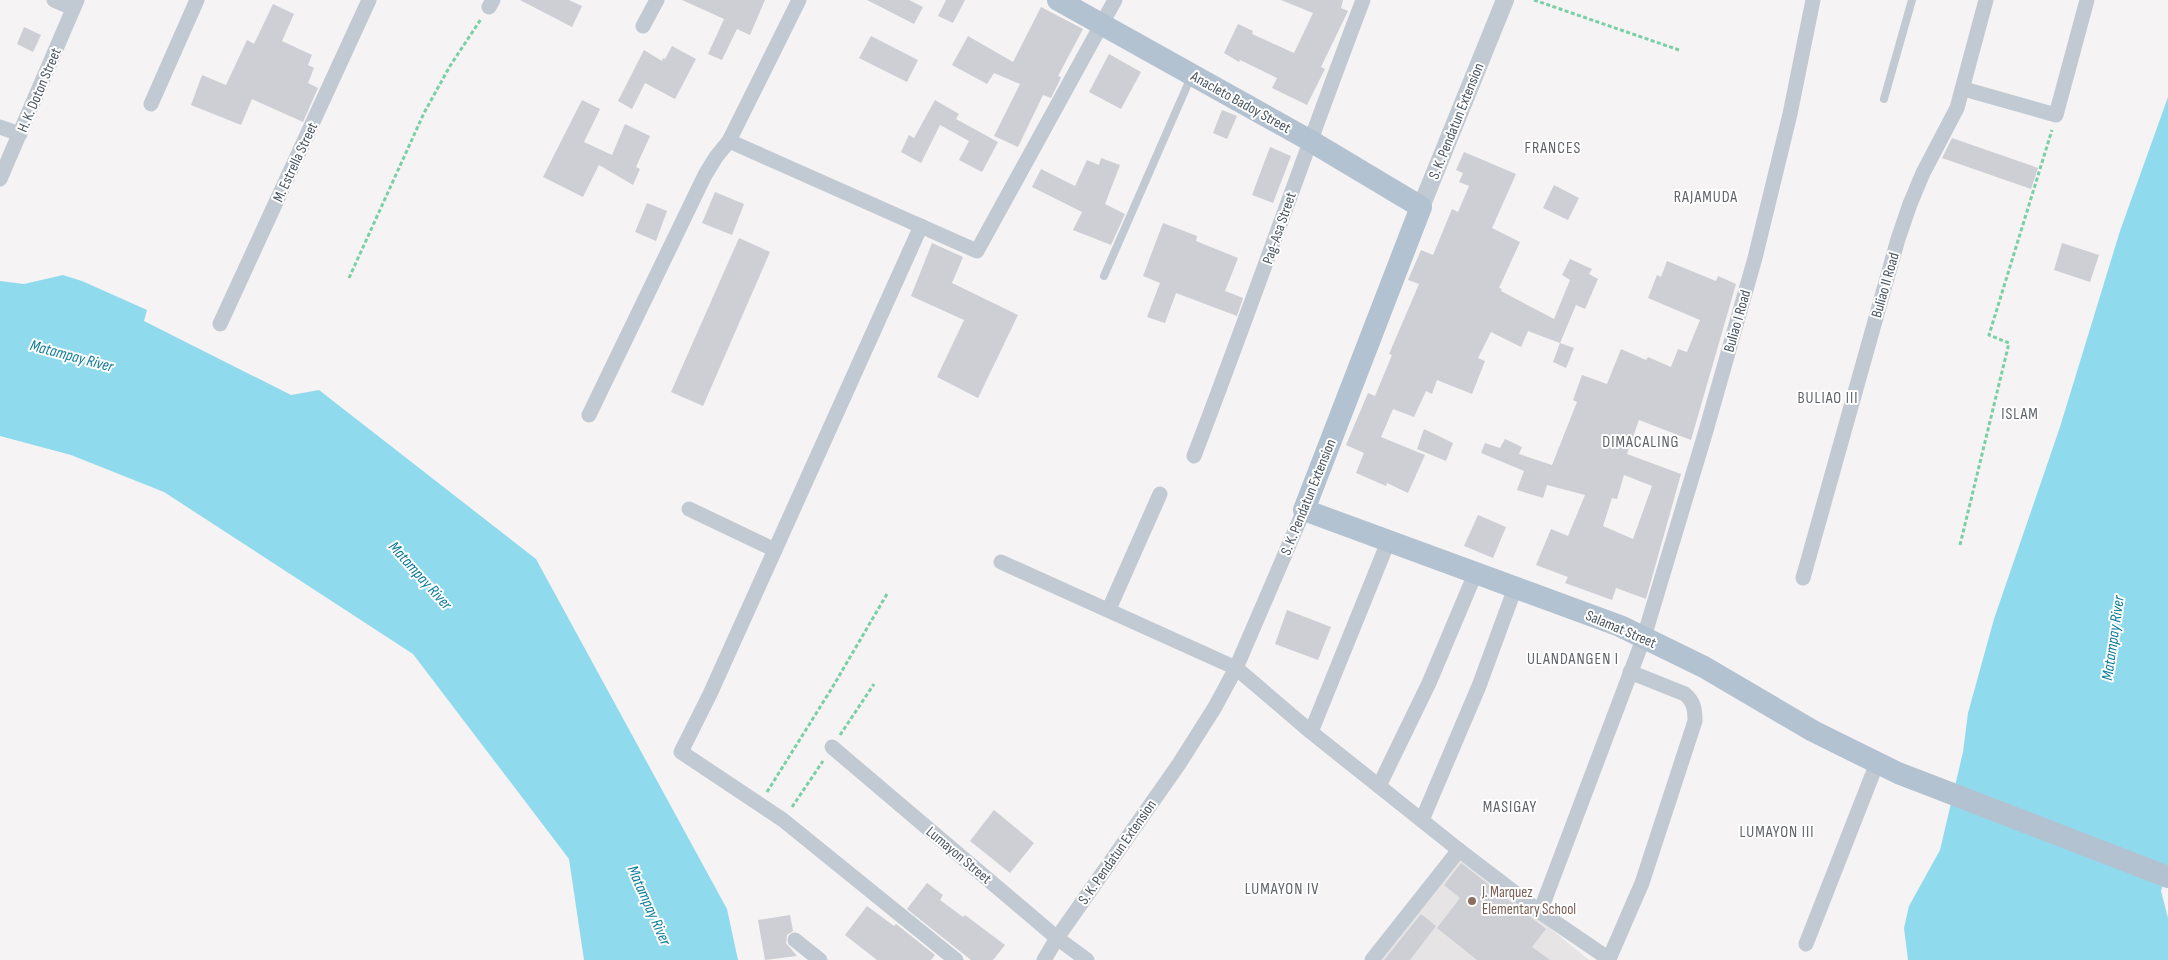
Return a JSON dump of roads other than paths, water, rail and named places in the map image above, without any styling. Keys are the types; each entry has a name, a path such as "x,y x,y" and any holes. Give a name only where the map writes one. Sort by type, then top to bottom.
{"main road":[{"name":"Anacleto Badoy Street","path":"1058,0 1310,140 1421,207"},
{"name":"S. K. Pendatun Extension","path":"1304,510 1421,207"},
{"name":"Salamat Street","path":"1304,510 1597,617 1644,637 1704,667 1812,730 1877,763 1921,782 2168,877"}],"street":[{"path":"54,0 75,4"},
{"path":"151,104 197,0"},
{"name":"M. Estrella Street","path":"220,324 369,0"},
{"path":"643,26 657,0"},
{"path":"589,415 654,284 705,175 716,157 730,141 799,0"},
{"path":"730,141 977,251 1115,0"},
{"name":"Pag-Asa Street","path":"1194,456 1252,307 1310,140 1363,0"},
{"name":"S. K. Pendatun Extension","path":"1421,207 1505,0"},
{"name":"Buliao I Road","path":"1540,912 1644,637 1705,434 1755,258 1790,114 1813,0"},
{"name":"Buliao II Road","path":"1803,578 1866,349 1910,204 1923,174 1948,129 1964,89 1986,0"},
{"path":"1964,89 2056,115 2086,0"},
{"name":"H. K. Doton Street","path":"0,179 75,4"},
{"path":"0,127 20,134"},
{"path":"921,226 710,694 681,752 760,803 822,850 956,960"},
{"path":"1109,609 1160,494"},
{"path":"689,509 775,550"},
{"name":"S. K. Pendatun Extension","path":"1044,960 1057,938 1179,764 1215,707 1236,668 1304,510"},
{"path":"1311,732 1388,542"},
{"path":"1001,562 1109,609 1236,668 1311,732 1459,850 1540,912 1609,959 1642,883 1695,721 1695,709 1691,700 1685,694 1630,672"},
{"path":"1379,786 1429,683 1475,574"},
{"path":"1422,820 1479,686 1515,588"},
{"name":"Lumayon Street","path":"832,747 1057,938 1087,960"},
{"path":"1806,944 1877,763"},
{"path":"1372,960 1459,850"},
{"path":"795,940 820,960"}],"lane":[{"path":"1884,99 1912,0"},
{"path":"1104,276 1192,75"}],"water":[{"name":"Matampay River","path":"2168,97 2168,866 2161,891 2168,918 2168,960 1908,960 1904,928 1909,906 1940,850 1963,752 1968,713 1994,619 2060,427 2120,231"},
{"name":"Matampay River","path":"63,275 82,281 147,310 144,321 291,395 319,390 536,559 727,909 738,960 584,960 569,859 413,654 164,492 71,455 0,436 0,281 24,284"}],"place":[{"name":"J. Marquez Elementary School","path":"1472,901"}],"district":[{"name":"FRANCES","path":"1553,147"},
{"name":"RAJAMUDA","path":"1706,196"},
{"name":"BULIAO III","path":"1828,397"},
{"name":"ISLAM","path":"2020,413"},
{"name":"DIMACALING","path":"1641,441"},
{"name":"ULANDANGEN I","path":"1573,658"},
{"name":"MASIGAY","path":"1510,806"},
{"name":"LUMAYON III","path":"1777,831"},
{"name":"LUMAYON IV","path":"1282,888"}]}
